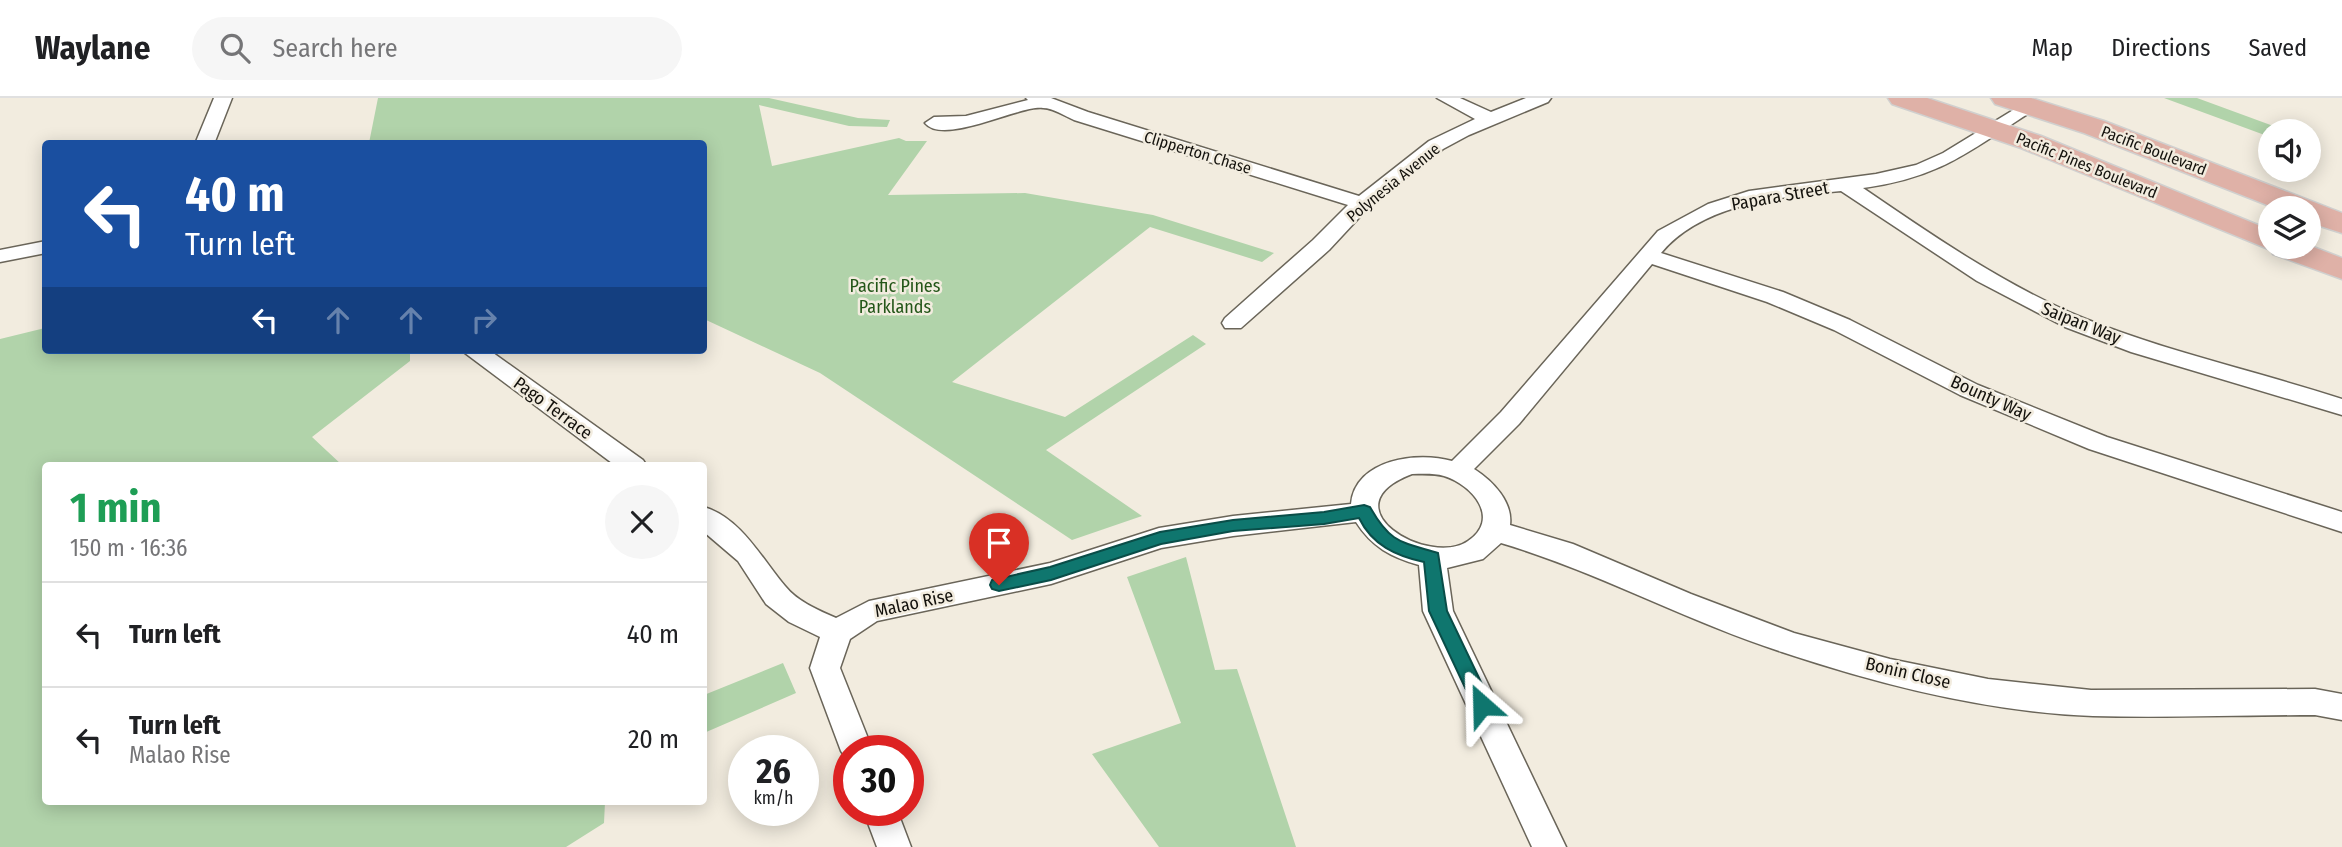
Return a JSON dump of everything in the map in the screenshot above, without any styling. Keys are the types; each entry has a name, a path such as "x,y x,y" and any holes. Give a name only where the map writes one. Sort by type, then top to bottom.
{"main road":[{"name":"Pacific Pines Boulevard","path":"1901,98 1992,127 2258,236"},
{"name":"Pacific Boulevard","path":"2016,102 2094,127 2270,196"},
{"path":"2321,216 2342,223"},
{"path":"2316,259 2342,269"}],"street":[{"path":"206,140 223,98"},
{"path":"1446,98 1490,119"},
{"name":"Polynesia Avenue","path":"1233,323 1321,245 1362,203 1437,145 1542,98"},
{"path":"934,123 966,122 1038,100"},
{"name":"Clipperton Chase","path":"1038,100 1362,203"},
{"name":"Papara Street","path":"1457,471 1510,418 1665,235 1695,218 1734,202 1777,193 1889,179 1924,169 1952,156 1992,127 2016,102"},
{"name":"Saipan Way","path":"1846,185 1969,270 2075,323 2163,355 2342,407"},
{"path":"0,256 42,248"},
{"name":"Bounty Way","path":"1647,256 1774,297 1830,320 1969,390 2098,443 2342,522"},
{"name":"Pago Terrace","path":"479,354 628,462"},
{"path":"1411,465 1434,465 1457,471 1477,482 1491,497 1498,514 1495,531 1486,543 1471,552 1432,557 1408,552 1387,541 1372,527 1364,511 1365,494 1374,480 1391,470 1411,465"},
{"name":"Malao Rise","path":"837,632 869,612 1051,573 1160,538 1233,526 1324,518 1364,511"},
{"path":"707,520 748,555 776,596 799,614 837,632 825,668 851,735"},
{"name":"Bonin Close","path":"1495,531 1563,551 1681,602 1789,643 1890,671 1988,692 2091,703 2315,702 2342,707"},
{"path":"1432,557 1438,611 1549,847"},
{"path":"886,826 894,847"}],"green space":[{"name":"Pacific Pines Parklands","path":"378,98 769,98 858,118 890,120 887,127 849,126 759,105 772,166 899,138 906,141 927,141 888,195 1025,193 1153,215 1274,253 1262,262 1150,227 952,382 1065,417 1193,335 1206,344 1046,450 1142,516 1072,540 820,373 707,320 707,140 370,140"},
{"path":"2164,98 2197,98 2258,120 2258,133"},
{"path":"42,329 42,354 410,354 410,361 312,437 339,462 42,462 42,805 605,805 604,823 566,847 0,847 0,339"},
{"path":"1186,557 1215,670 1237,669 1296,847 1159,847 1092,754 1181,723 1127,577"},
{"path":"783,663 796,693 707,732 707,694"}],"route":[{"path":"999,585 1051,573 1160,538 1233,526 1324,518 1364,511 1372,527 1387,541 1408,552 1432,557 1438,611 1482,705"}]}
